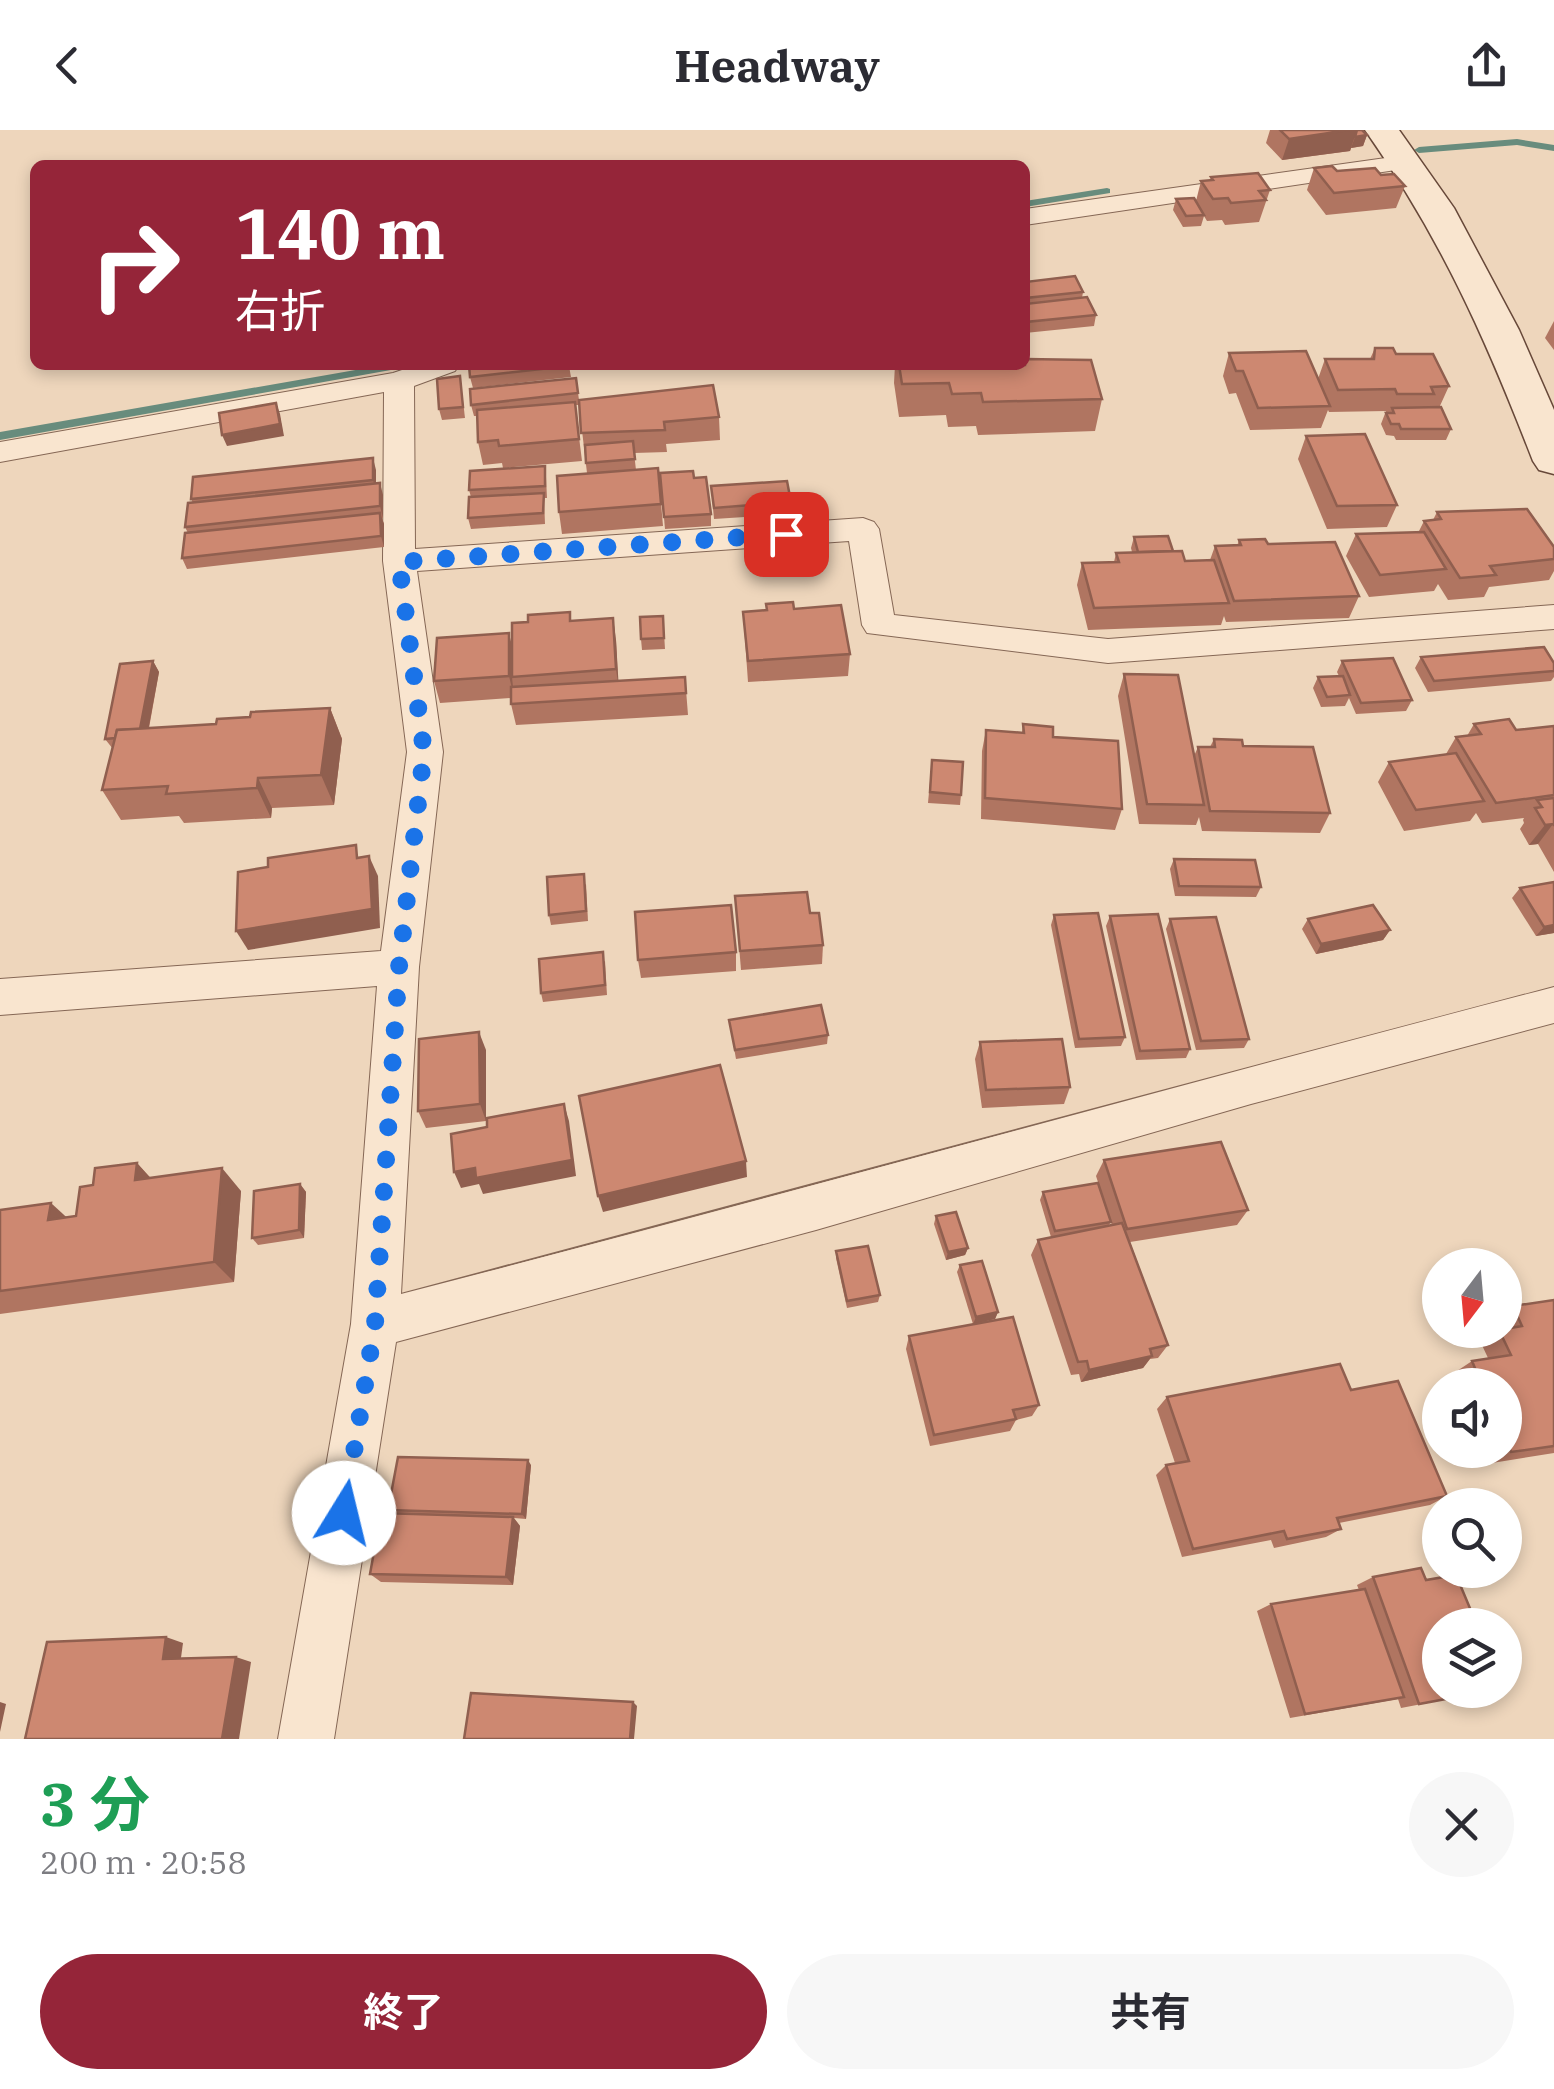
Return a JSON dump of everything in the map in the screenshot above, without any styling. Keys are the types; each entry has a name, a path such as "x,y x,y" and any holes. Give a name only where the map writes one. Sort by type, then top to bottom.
{"street":[{"path":"1382,130 1444,216 1480,282 1554,461"},
{"path":"1030,216 1407,162"},
{"path":"0,452 399,381 431,370"},
{"path":"306,1739 375,1324 399,967 424,752 399,562 399,381"},
{"path":"399,562 863,529 879,624 1108,651 1554,617"},
{"path":"0,998 399,967"},
{"path":"375,1324 816,1209 1328,1064 1554,1005"}],"building":[{"path":"1280,130 1349,130 1289,139"},
{"path":"1332,166 1337,171 1375,168 1381,175 1394,174 1405,186 1334,193 1314,168"},
{"path":"1258,173 1270,190 1259,191 1266,200 1231,203 1228,198 1213,199 1201,181 1213,180 1211,177"},
{"path":"1194,198 1204,215 1186,216 1176,199"},
{"path":"1075,276 1083,292 1030,297 1030,281"},
{"path":"1087,297 1096,315 1030,322 1030,303"},
{"path":"1375,348 1393,348 1396,354 1433,354 1449,386 1431,387 1434,394 1397,394 1395,389 1338,390 1325,359 1374,359"},
{"path":"1306,351 1330,406 1258,408 1243,371 1236,371 1229,353"},
{"path":"1030,359 1091,360 1102,399 983,402 981,393 952,394 949,383 902,384 900,370 1030,370"},
{"path":"469,370 533,370 470,377"},
{"path":"460,376 463,407 439,409 437,379"},
{"path":"576,378 578,393 471,405 470,389"},
{"path":"713,385 719,417 664,422 665,430 581,433 579,400"},
{"path":"575,402 579,439 499,446 498,440 478,442 477,410"},
{"path":"276,403 280,424 222,435 219,413"},
{"path":"1441,407 1451,429 1401,429 1399,424 1391,424 1386,413 1394,413 1392,408"},
{"path":"1365,434 1397,505 1337,506 1306,436"},
{"path":"633,441 635,459 586,463 585,445"},
{"path":"373,458 373,480 191,499 193,477"},
{"path":"545,466 545,486 469,490 470,471"},
{"path":"658,468 661,504 559,512 557,476"},
{"path":"693,471 694,478 706,477 711,514 664,517 660,473"},
{"path":"787,481 791,502 714,508 711,486"},
{"path":"380,483 380,506 185,527 188,503"},
{"path":"544,493 543,513 468,518 469,497"},
{"path":"1527,509 1554,547 1554,559 1490,566 1496,575 1460,578 1424,521 1441,519 1437,512"},
{"path":"380,513 381,536 182,558 185,533"},
{"path":"1424,532 1446,569 1380,575 1356,534"},
{"path":"1168,536 1173,551 1138,552 1134,537"},
{"path":"1265,539 1268,544 1335,542 1359,596 1234,601 1215,546"},
{"path":"1182,551 1185,561 1214,560 1229,603 1094,608 1082,563 1119,562 1116,553"},
{"path":"793,602 794,609 841,605 850,654 748,661 743,612 767,610 766,604"},
{"path":"570,612 570,621 613,618 616,669 512,677 512,623 528,622 528,615"},
{"path":"663,616 664,638 641,639 640,617"},
{"path":"509,633 509,676 434,681 437,638"},
{"path":"1544,647 1554,663 1554,671 1434,681 1421,657"},
{"path":"1393,658 1412,700 1361,703 1342,661"},
{"path":"153,661 140,729 117,730 115,738 105,739 120,664"},
{"path":"1124,674 1178,675 1204,805 1147,804"},
{"path":"1343,676 1350,695 1327,697 1318,677"},
{"path":"685,677 686,693 511,704 511,687"},
{"path":"330,708 321,775 258,778 257,788 166,794 168,786 102,790 117,730 216,724 217,719 250,717 251,712"},
{"path":"1509,719 1516,730 1554,726 1554,795 1496,803 1456,737 1481,734 1474,724"},
{"path":"1023,724 1053,727 1053,737 1118,741 1122,809 985,798 986,730 1024,733"},
{"path":"1214,739 1242,740 1243,746 1313,747 1330,813 1210,811 1198,747 1215,747"},
{"path":"1456,753 1484,801 1416,810 1389,762"},
{"path":"932,760 963,762 961,795 930,792"},
{"path":"1554,798 1554,825 1545,825 1535,808 1542,807 1537,800"},
{"path":"356,845 357,858 369,856 372,909 236,931 238,872 268,867 268,858"},
{"path":"1174,859 1255,860 1261,887 1179,886"},
{"path":"584,874 586,911 549,915 547,877"},
{"path":"1554,882 1554,925 1544,927 1520,888"},
{"path":"807,892 810,913 819,913 823,945 740,951 735,896"},
{"path":"731,905 736,952 638,960 635,912"},
{"path":"1373,905 1390,930 1321,944 1308,919"},
{"path":"1098,913 1125,1037 1079,1039 1054,915"},
{"path":"1158,914 1190,1049 1140,1051 1110,916"},
{"path":"1216,917 1249,1039 1201,1041 1170,919"},
{"path":"603,952 605,985 541,993 539,959"},
{"path":"821,1005 828,1035 735,1050 729,1020"},
{"path":"479,1032 480,1104 418,1111 419,1039"},
{"path":"1062,1039 1070,1087 986,1090 980,1042"},
{"path":"720,1065 746,1161 598,1196 579,1096"},
{"path":"564,1104 572,1160 476,1178 475,1168 454,1172 451,1134 487,1127 487,1118"},
{"path":"1221,1142 1248,1210 1127,1229 1104,1160"},
{"path":"137,1163 135,1180 222,1168 214,1262 0,1291 0,1210 51,1203 48,1220 76,1216 80,1187 93,1185 95,1168"},
{"path":"1098,1183 1111,1222 1055,1231 1043,1192"},
{"path":"300,1184 299,1230 252,1238 254,1191"},
{"path":"956,1212 968,1248 948,1252 936,1216"},
{"path":"1122,1223 1168,1345 1150,1349 1152,1356 1089,1370 1087,1361 1078,1362 1038,1240"},
{"path":"868,1246 880,1295 847,1301 836,1251"},
{"path":"982,1261 998,1312 976,1317 960,1265"},
{"path":"1554,1300 1554,1446 1522,1450 1522,1368 1475,1368 1472,1361 1511,1355 1508,1348 1522,1348 1522,1305"},
{"path":"1013,1317 1039,1405 1013,1410 1016,1419 934,1435 909,1336"},
{"path":"1340,1364 1351,1390 1398,1381 1422,1437 1422,1468 1435,1468 1444,1488 1422,1488 1422,1501 1337,1518 1341,1529 1287,1539 1284,1531 1193,1549 1166,1465 1189,1461 1167,1397"},
{"path":"398,1457 528,1460 522,1514 388,1510"},
{"path":"381,1513 513,1517 506,1577 370,1574"},
{"path":"1421,1568 1422,1588 1461,1588 1470,1608 1422,1608 1422,1703 1419,1704 1373,1577"},
{"path":"1365,1589 1404,1697 1305,1714 1271,1604"},
{"path":"166,1637 163,1659 236,1657 222,1739 25,1739 47,1642"},
{"path":"471,1693 633,1702 630,1739 464,1739"}],"waterway":[{"path":"1419,150 1517,142 1554,148"},
{"path":"1030,203 1107,191"},
{"path":"0,436 374,370"}],"route":[{"path":"344,1513 375,1324 399,967 424,752 399,562 786,534"}]}
